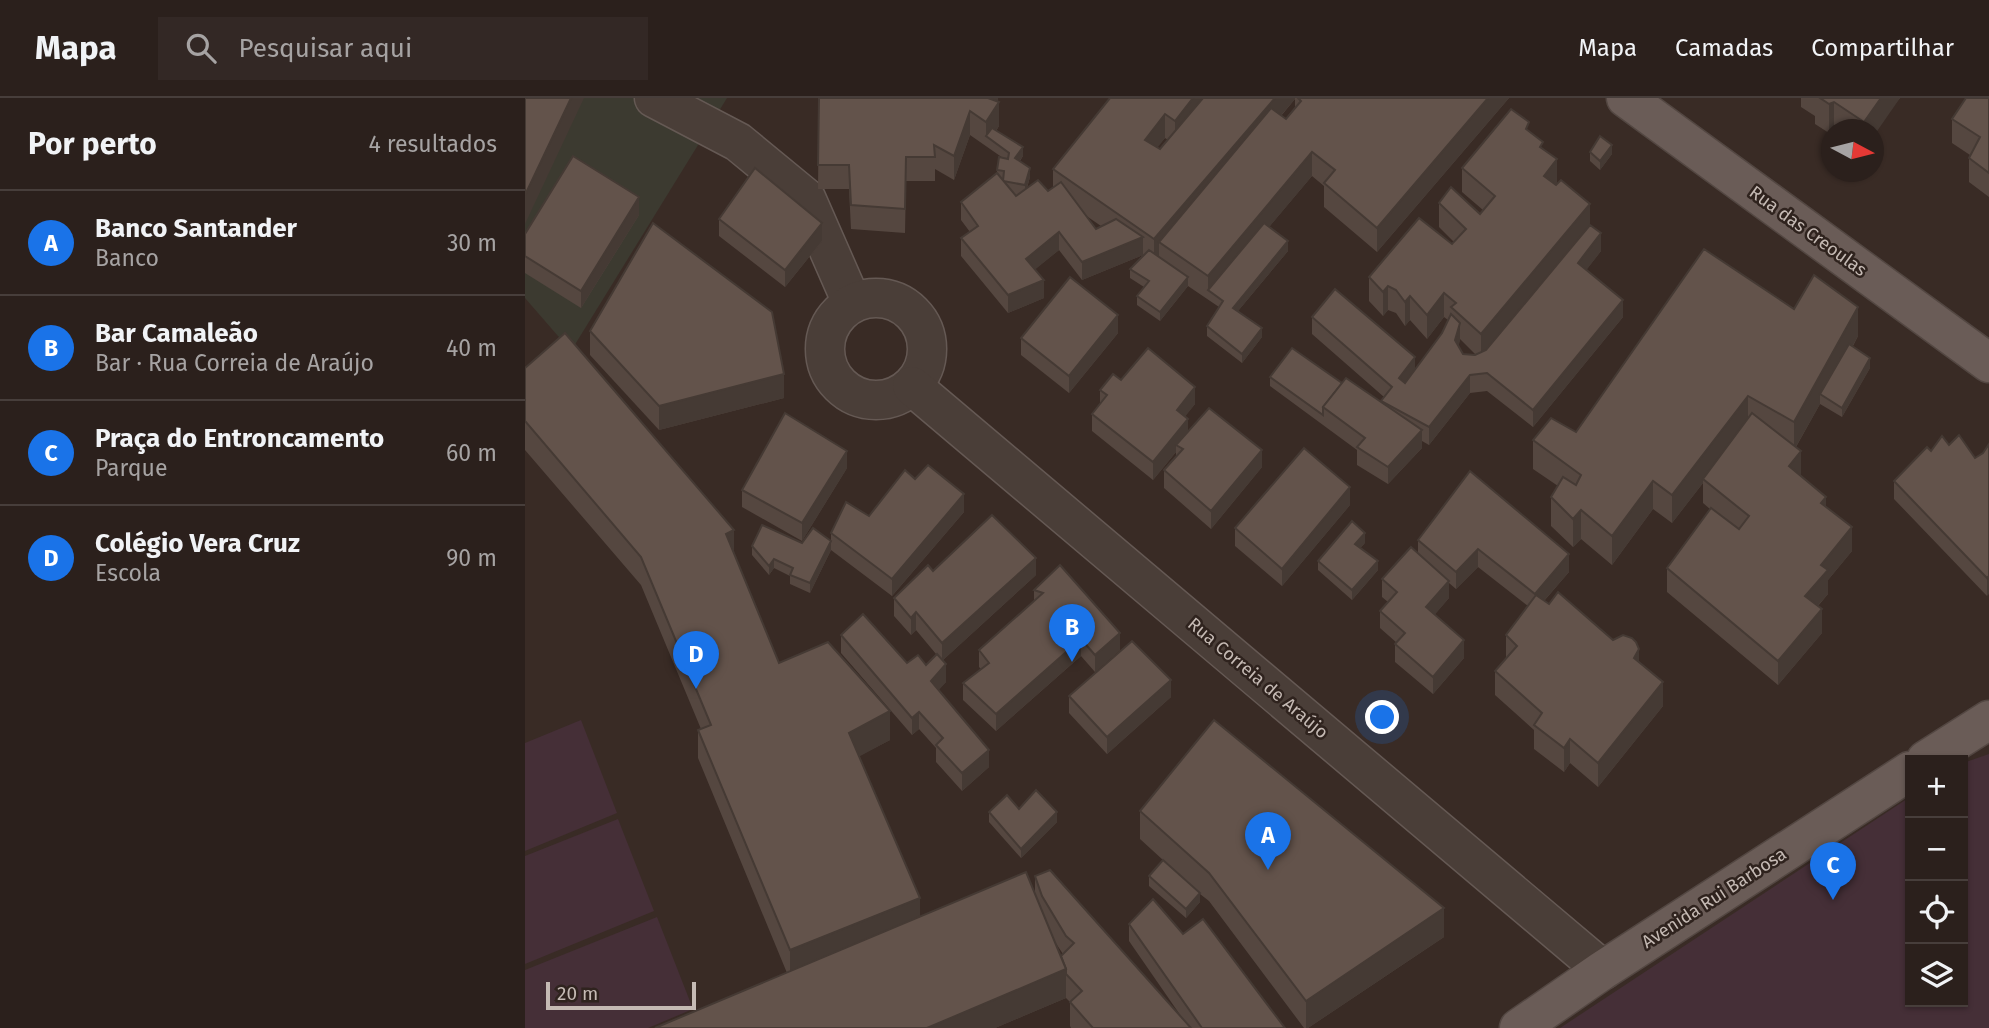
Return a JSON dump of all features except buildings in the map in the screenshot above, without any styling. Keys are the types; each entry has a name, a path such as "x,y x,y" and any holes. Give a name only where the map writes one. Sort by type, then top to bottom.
{"main road":[{"name":"Rua das Creoulas","path":"1626,98 1989,363"},
{"path":"1934,755 1989,720"},
{"name":"Avenida Rui Barbosa","path":"1519,1028 1603,970 1905,774"}],"street":[{"path":"654,98 738,142 806,198 852,303"},
{"path":"870,298 887,298 904,306 917,318 925,334 927,352 922,370 912,386 896,396 877,401 857,397 840,387 829,370 825,351 827,332 837,314 852,303 870,298"},
{"name":"Rua Correia de Araújo","path":"912,386 1603,970"}],"shaded area":[{"path":"525,98 727,98 571,351 525,298"},
{"path":"581,720 617,813 525,851 525,743"},
{"path":"1989,754 1989,1028 1560,1028 1905,800 1905,1007 1968,1007 1968,761"},
{"path":"618,819 654,911 525,964 525,856"},
{"path":"657,917 693,1009 648,1028 525,1028 525,970"}],"place":[{"name":"Bar Camaleão","path":"1072,662"},
{"name":"Colégio Vera Cruz","path":"696,689"},
{"name":"Banco Santander","path":"1268,870"},
{"name":"Praça do Entroncamento","path":"1833,900"}]}
